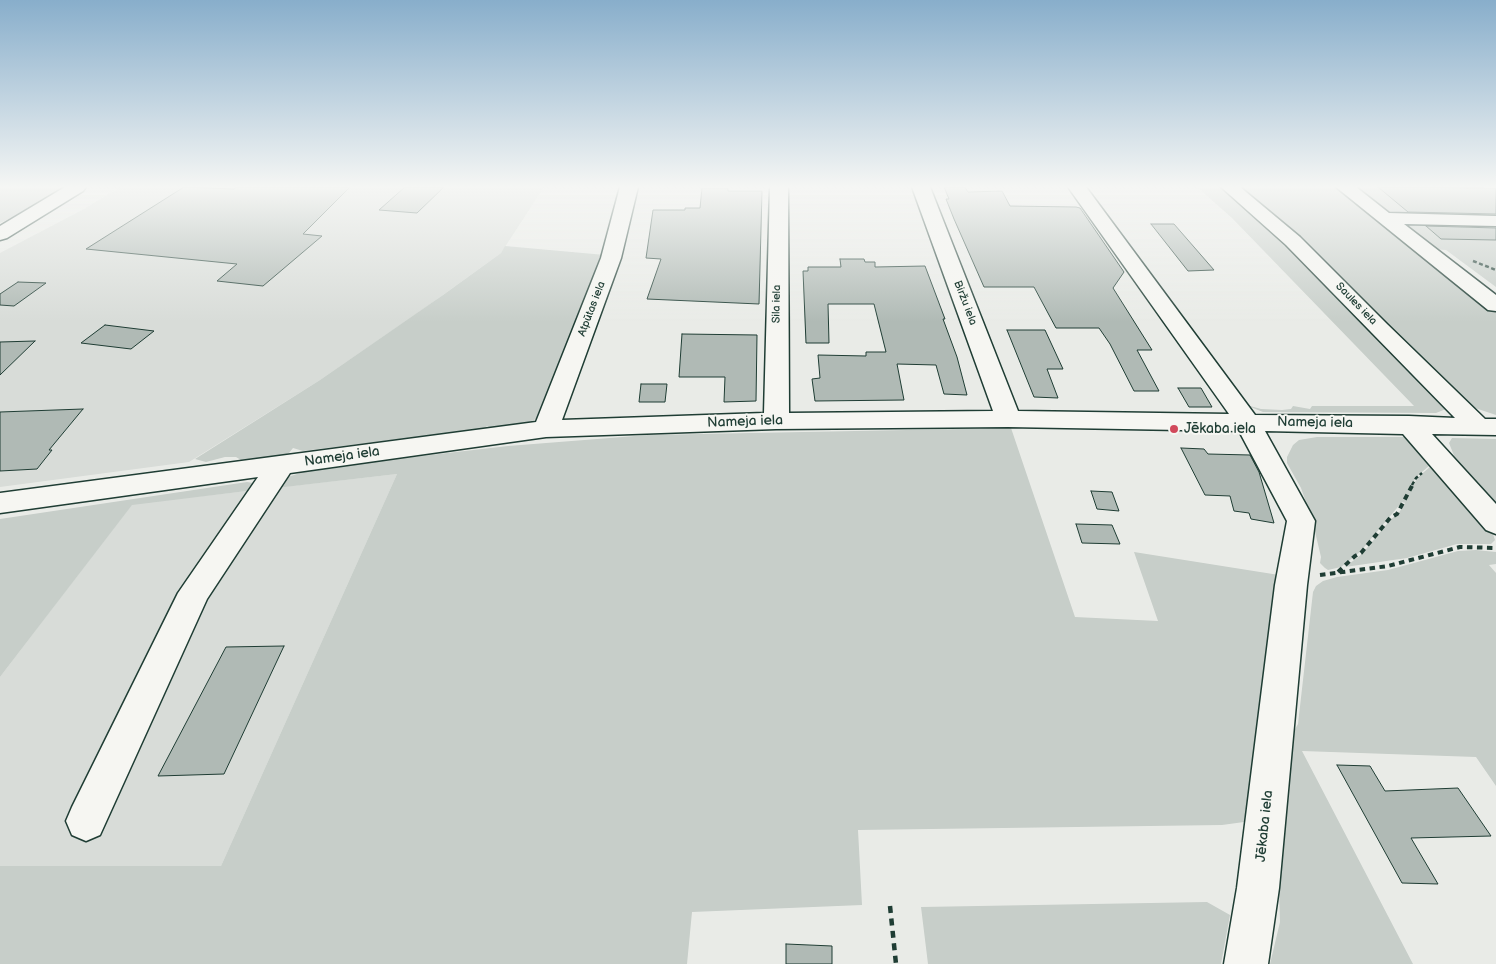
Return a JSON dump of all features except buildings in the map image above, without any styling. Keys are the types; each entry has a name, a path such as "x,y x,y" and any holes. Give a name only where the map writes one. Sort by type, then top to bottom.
{"street":[{"name":"Atpūtas iela","path":"546,429 611,258 618,232"},
{"name":"Sila iela","path":"776,421 778,232"},
{"name":"Biržu iela","path":"938,232 1008,419"},
{"name":"Jēkaba iela","path":"1110,232 1247,422 1301,521 1291,585 1258,888 1246,964"},
{"name":"Saules iela","path":"1281,232 1320,266 1487,426"},
{"path":"1403,232 1496,305"},
{"name":"Nameja iela","path":"0,503 546,429 776,421 1008,419 1487,426"},
{"path":"1409,424 1496,523"},
{"path":"86,821 194,593 281,465"}],"path":[{"path":"1338,572 1355,556 1361,553 1390,518 1397,514 1416,478 1430,465 1440,459"},
{"path":"1291,585 1316,576 1388,566 1460,547 1496,548"},
{"path":"890,906 896,964"}],"shaded area":[{"path":"40,232 515,232 501,253 429,305 320,380 189,462 0,487 0,373 35,341 0,342 0,253"},
{"path":"1246,232 1277,232 1447,405 1446,409 1436,413 1263,412 1243,404 1261,409 1282,410 1291,409 1293,406 1310,409 1312,406 1414,406"},
{"path":"1282,232 1397,232 1496,310 1496,415 1469,406"},
{"path":"1411,232 1433,232 1441,239 1496,240 1496,287 1446,250 1432,249"},
{"path":"505,246 605,255 544,416 521,425 493,429 487,426 483,430 303,451 293,448 289,453 281,456 241,460 236,457 225,457 206,462 195,459 320,380 501,253"},
{"path":"1011,428 1075,617 1158,621 1134,552 1279,575 1244,822 1222,825 858,830 862,905 692,912 687,964 0,964 0,866 221,866 397,474 276,488 285,478 309,470 329,469 387,460 508,446 648,435"},
{"path":"1317,437 1408,437 1435,461 1416,477 1413,483 1431,466 1492,531 1495,540 1491,544 1457,544 1407,558 1345,567 1362,554 1391,519 1398,514 1405,503 1402,502 1360,552 1341,567 1328,570 1320,563 1321,557 1312,519 1301,488 1287,463 1287,457 1293,445 1299,440"},
{"path":"1452,438 1496,439 1496,507 1455,458 1449,443"},
{"path":"397,474 221,866 0,866 0,677 132,504"},
{"path":"247,482 253,483 255,490 132,505 0,677 0,519"},
{"path":"1458,551 1496,552 1496,564 1489,565 1496,573 1496,786 1476,757 1302,751 1413,964 1270,964 1280,922 1279,889 1294,731 1298,724 1313,592 1316,586 1323,581 1337,577 1388,570"},
{"path":"1207,902 1230,915 1221,964 928,964 921,907"}],"place":[{"name":"Jēkaba iela","path":"1174,429"}]}
